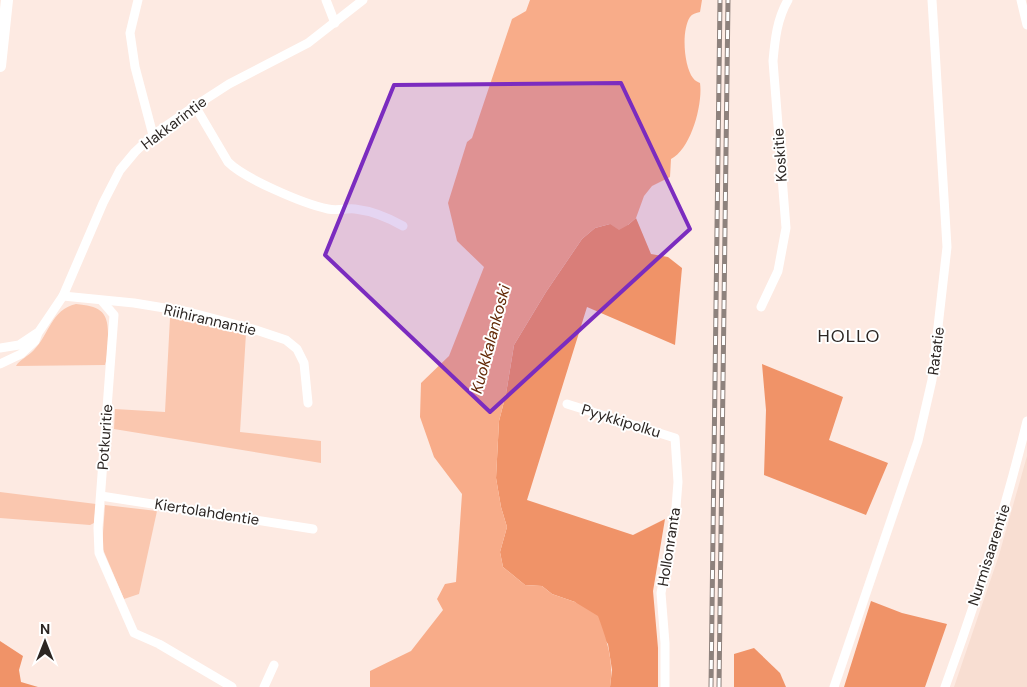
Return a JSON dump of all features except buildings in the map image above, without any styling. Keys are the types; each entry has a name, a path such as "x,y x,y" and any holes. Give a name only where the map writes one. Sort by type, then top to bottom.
{"main road":[{"path":"0,66 7,0"}],"street":[{"path":"138,0 130,33 135,67 153,135"},
{"path":"326,0 335,22"},
{"name":"Hakkarintie","path":"0,364 26,351 35,341 38,333 63,296 103,203 120,170 135,152 153,135 229,84 308,43 363,0"},
{"name":"Koskitie","path":"761,307 778,271 786,228 773,61 777,29 781,13 788,0"},
{"name":"Ratatie","path":"834,687 918,440 932,380 947,247 932,0"},
{"path":"1021,0 1027,25"},
{"path":"195,106 228,162 235,169 265,185 320,207 336,211 355,209 367,211 403,226"},
{"name":"Riihirannantie","path":"63,296 189,312 286,340 297,349 304,363 308,403"},
{"name":"Potkuritie","path":"102,301 114,315 98,528 99,553 134,633 159,644 232,687"},
{"name":"Hakkarintie","path":"0,348 19,345 38,333"},
{"name":"Pyykkipolku","path":"567,404 675,438"},
{"name":"Nurmisaarentie","path":"945,687 993,546 1027,421"},
{"name":"Hollonranta","path":"665,687 666,643 662,593 678,482 675,438"},
{"name":"Kiertolahdentie","path":"101,496 313,529"},
{"path":"264,687 274,665"}],"highlighted area":[{"path":"621,83 690,229 490,412 325,255 394,85"}],"shaded area":[{"path":"636,218 651,254 668,257 682,268 675,345 587,307 527,500 633,535 665,519 653,591 658,648 658,687 610,687 612,670 608,644 575,602 552,594 542,586 525,585 503,567 500,552 507,527 496,478 499,421 506,394 514,345 546,292 582,239 595,228 610,224 628,225"},
{"path":"76,304 96,308 104,314 108,325 105,365 16,366 34,350 61,311"},
{"path":"170,318 199,321 246,333 240,432 321,441 321,463 114,429 115,409 165,412"},
{"path":"762,364 843,397 829,440 888,463 866,515 764,475 766,410"},
{"path":"1027,456 1027,687 954,687 999,555"},
{"path":"0,492 96,504 94,523 90,525 0,518"},
{"path":"105,505 157,511 139,594 124,599 102,547"},
{"path":"871,601 902,613 947,624 925,687 844,687"},
{"path":"0,641 23,656 19,670 21,682 38,687 0,687"},
{"path":"754,648 780,673 786,687 734,687 734,654"}],"water":[{"name":"Kuokkalankoski","path":"530,0 702,0 700,12 691,16 685,31 687,65 694,79 700,83 700,102 690,136 678,154 671,159 670,177 652,186 644,196 636,218 619,230 610,224 595,228 582,239 546,292 514,345 506,394 499,421 496,478 507,527 500,552 503,567 525,585 542,586 552,594 575,602 598,616 607,642 610,659 610,687 370,687 370,671 411,651 443,610 437,599 445,584 456,582 462,494 434,457 420,417 421,383 449,356 484,267 457,241 448,203 467,142 472,138 512,19 526,11"}],"railway":[{"path":"711,687 720,0"},
{"path":"719,687 728,0"}],"district":[{"name":"HOLLO","path":"849,336"}]}
